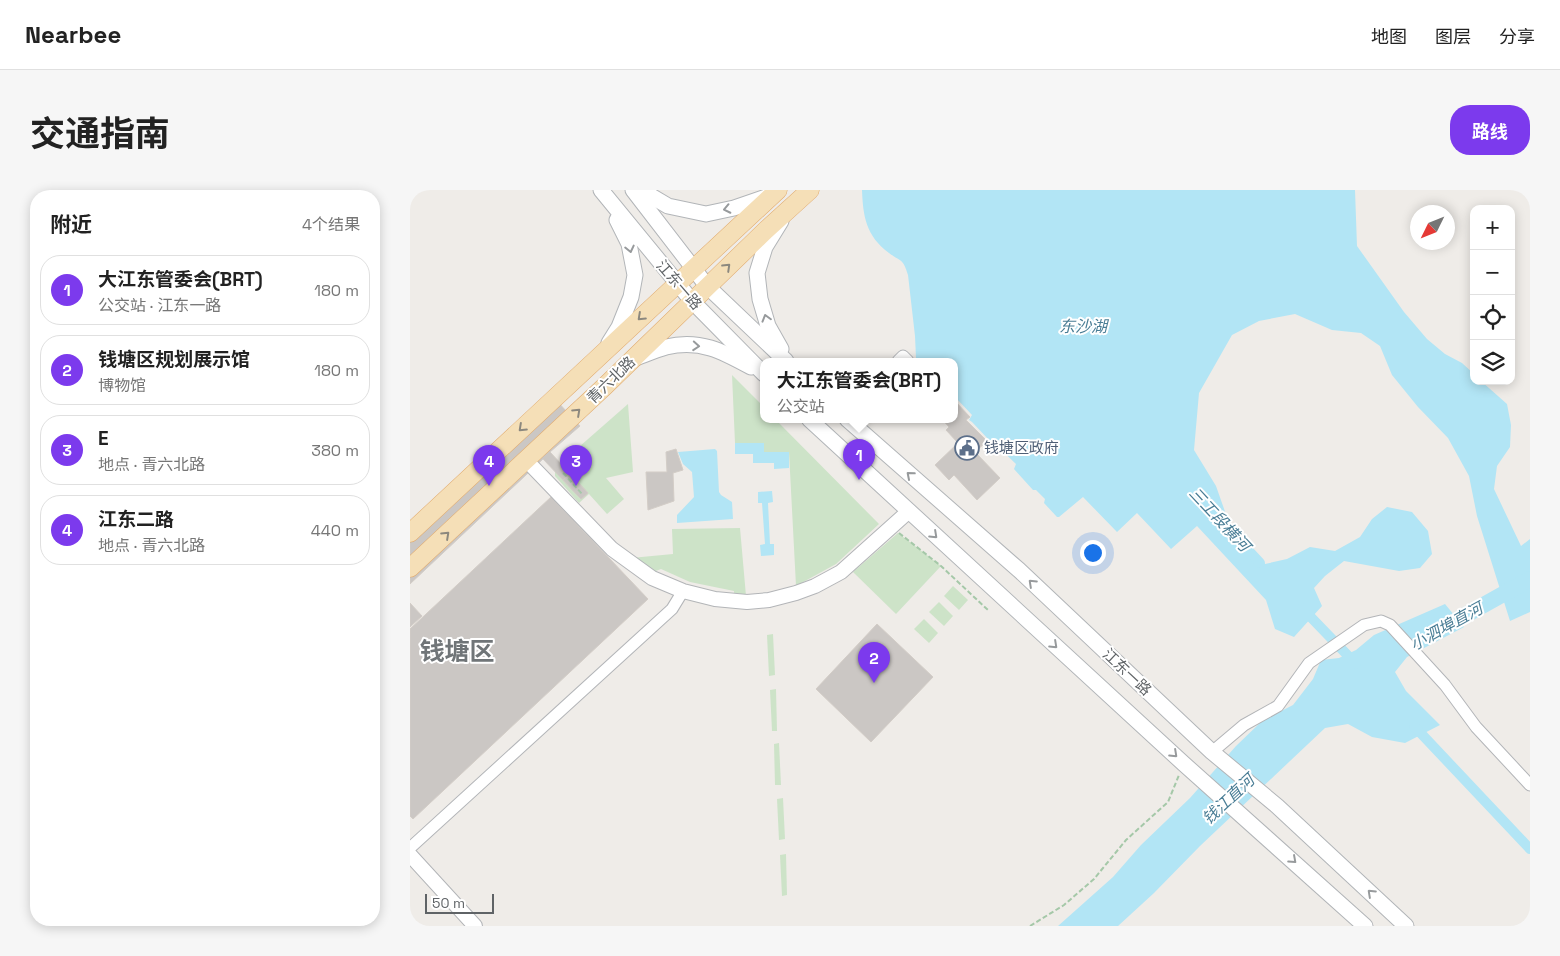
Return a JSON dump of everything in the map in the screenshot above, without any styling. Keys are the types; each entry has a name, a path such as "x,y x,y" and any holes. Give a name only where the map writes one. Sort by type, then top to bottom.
{"main road":[{"name":"江东一路","path":"601,190 692,301 760,370"},
{"path":"601,190 629,244 635,275 631,297 619,327 605,350"},
{"name":"江东一路","path":"633,190 708,286 784,358"},
{"path":"641,190 668,206 706,214 734,208 776,192"},
{"name":"青六北路","path":"410,568 810,190"},
{"name":"青六北路","path":"410,533 776,192"},
{"path":"785,358 768,326 760,299 757,273 765,247 788,210"},
{"path":"632,360 666,347 696,344 723,352 760,372"},
{"name":"江东一路","path":"812,423 1184,764 1365,926"},
{"name":"江东一路","path":"852,423 1019,570 1216,756 1277,806 1406,926"}],"street":[{"path":"526,460 612,549 652,578 683,591 714,599 747,602 769,600 815,586 841,572 908,511"},
{"path":"410,848 672,609 683,591"},
{"path":"1216,756 1244,725 1278,706 1309,663 1364,625 1380,622 1390,625 1445,685 1476,727 1530,785"},
{"path":"410,854 476,926"}],"path":[{"path":"563,473 583,495"},
{"path":"891,527 941,566 989,611"},
{"path":"1030,926 1064,905 1094,879 1126,840 1168,802 1184,764"}],"green space":[{"path":"732,375 760,403 760,423 779,423 879,524 836,564 796,586 789,452 764,452 764,443 735,443"},
{"path":"628,404 633,472 606,478 624,499 607,514 589,494 579,503 555,476 555,468"},
{"path":"740,528 746,596 734,597 734,591 690,582 661,569 653,572 631,558 673,554 672,529"},
{"path":"898,533 941,566 896,614 853,572"},
{"path":"953,586 968,600 959,610 944,596"},
{"path":"939,602 953,616 944,626 929,612"},
{"path":"924,619 938,633 929,643 914,629"},
{"path":"773,634 775,675 769,676 767,635"},
{"path":"776,689 777,731 772,731 770,690"},
{"path":"779,743 781,785 775,785 774,744"},
{"path":"783,798 785,839 779,840 777,799"},
{"path":"786,854 787,895 782,896 780,855"}],"water":[{"name":"东沙湖","path":"862,190 1355,190 1357,246 1404,312 1427,339 1445,354 1462,363 1470,370 1470,385 1486,385 1507,404 1511,425 1510,447 1497,466 1494,489 1521,546 1530,539 1530,612 1510,621 1477,516 1469,476 1448,438 1418,407 1392,375 1380,346 1361,333 1332,330 1295,314 1259,321 1232,335 1199,393 1194,450 1216,486 1229,523 1245,548 1265,564 1287,559 1310,547 1335,551 1360,537 1372,519 1387,507 1412,512 1428,531 1432,554 1420,568 1399,571 1344,561 1325,576 1314,588 1322,606 1294,637 1275,629 1266,600 1197,526 1171,549 1137,513 1117,532 1083,497 1057,517 1044,503 1045,499 1036,490 1033,490 1014,469 1016,464 994,443 992,445 969,420 972,415 958,400 958,358 916,358 908,275 903,263 875,240 865,217"},
{"path":"735,443 764,443 764,452 789,452 789,468 774,469 774,463 753,463 753,454 735,454"},
{"path":"715,449 717,451 719,492 732,502 733,519 677,523 677,515 694,497 692,472 683,464 678,452"},
{"path":"772,491 773,502 768,503 770,544 774,544 774,555 761,556 760,545 765,544 762,503 758,503 758,492"},
{"name":"钱江直河","path":"1445,604 1464,627 1407,657 1395,672 1406,691 1440,725 1405,743 1372,737 1348,724 1325,728 1118,926 1058,926 1113,877 1141,845 1190,798 1236,746 1262,721 1293,705 1313,679 1321,660 1339,658 1356,650 1374,635"}],"building":[{"path":"555,399 580,426 550,452 588,493 581,499 543,459 410,584 410,538"},
{"name":"钱塘区政府","path":"958,404 970,417 966,420 987,441 975,452 1000,478 977,500 954,475 949,480 935,465 958,443 946,430 949,427 946,423 958,423"},
{"path":"676,449 683,470 673,473 674,501 648,510 646,472 667,472 666,452"},
{"path":"570,474 588,493 581,499 563,480"},
{"path":"551,497 648,599 413,819 410,816 410,629"},
{"path":"410,603 422,616 410,627"},
{"path":"877,624 933,677 871,742 816,689"}],"waterway":[{"name":"三工段横河","path":"1234,535 1260,563"},
{"name":"小泗埠直河","path":"1439,630 1530,579"},
{"name":"三工段横河","path":"1302,608 1356,664"},
{"name":"三工段横河","path":"1414,726 1530,849"}],"place":[{"name":"钱塘区政府","path":"967,448"},
{"name":"大江东管委会(BRT)","path":"859,480"},
{"name":"江东二路","path":"489,486"},
{"name":"E","path":"576,486"},
{"name":"钱塘区规划展示馆","path":"874,683"}],"district":[{"name":"钱塘区","path":"457,651"}]}
